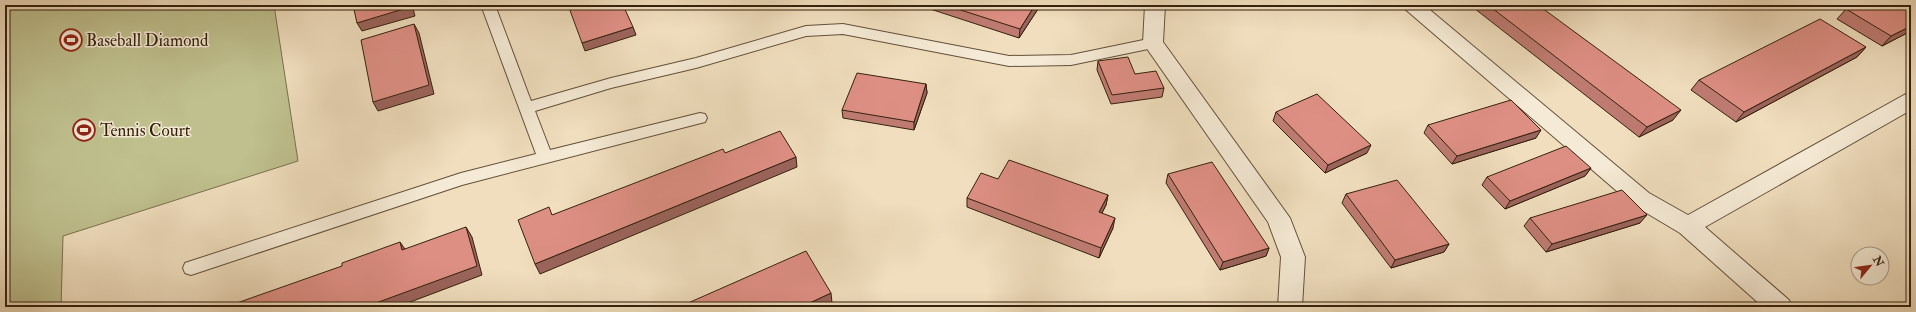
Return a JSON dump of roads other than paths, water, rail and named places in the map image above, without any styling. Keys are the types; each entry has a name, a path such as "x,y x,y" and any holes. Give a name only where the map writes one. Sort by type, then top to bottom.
{"street":[{"path":"1155,5 1153,43 1278,218 1294,257 1290,307"},
{"path":"1412,5 1641,199 1688,226 1780,307"},
{"path":"1688,226 1911,100"}],"lane":[{"path":"488,5 545,158"},
{"path":"526,108 611,83 696,63 806,31 843,29 1009,61 1071,60 1153,43"},
{"path":"191,268 461,179 700,118"}],"place":[{"name":"Baseball Diamond","path":"71,40"},
{"name":"Tennis Court","path":"84,130"}]}
